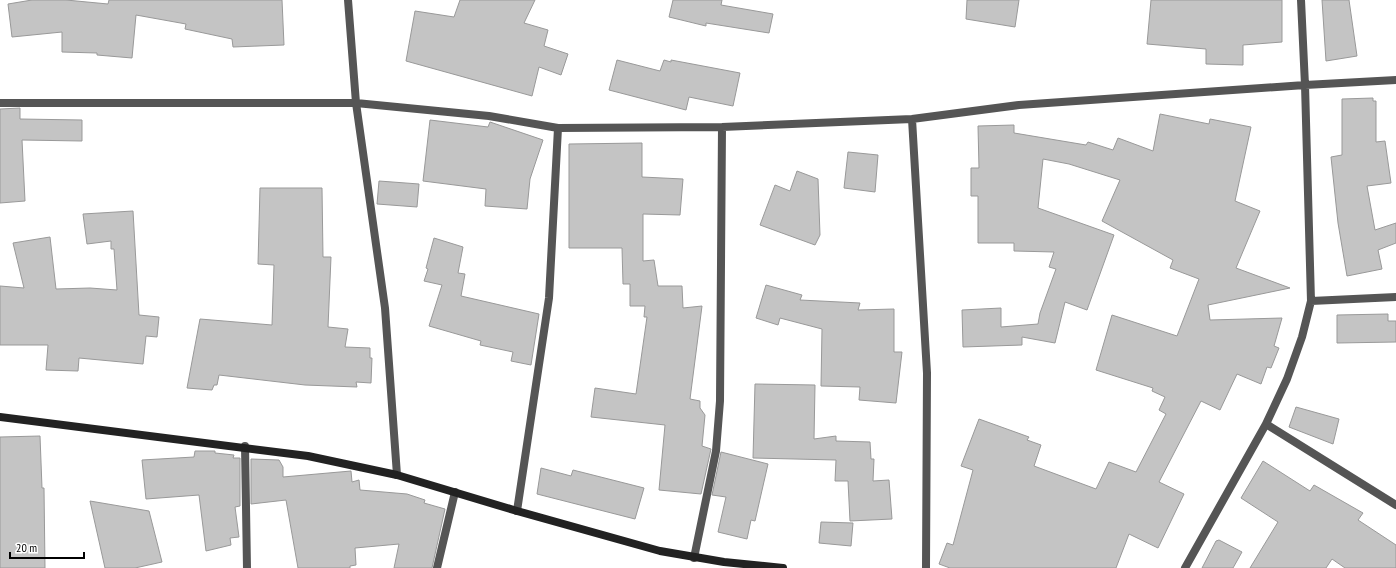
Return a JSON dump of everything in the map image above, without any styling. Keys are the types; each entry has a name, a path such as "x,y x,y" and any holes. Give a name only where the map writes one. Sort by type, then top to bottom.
{"street":[{"path":"348,0 356,103 385,308 397,474"},
{"path":"1185,568 1266,424 1287,379 1302,337 1311,301 1305,84 1301,0"},
{"path":"0,103 356,103 489,116 558,128 722,128 912,119 1019,105 1305,84 1396,80"},
{"path":"912,119 927,373 926,568"},
{"path":"517,511 549,298 558,128"},
{"path":"694,558 716,451 720,401 722,128"},
{"path":"1311,301 1396,298"},
{"path":"0,417 245,446 308,456 397,474 517,511 660,551 694,558 783,568"},
{"path":"1266,424 1396,505"},
{"path":"245,446 247,568"},
{"path":"438,568 455,492"}],"building":[{"path":"32,0 66,0 108,4 109,0 282,0 284,45 233,47 232,39 185,29 186,24 136,15 132,58 97,55 97,53 62,52 62,32 12,37 8,4"},
{"path":"460,0 535,0 524,23 548,30 544,46 568,54 561,75 539,67 532,96 406,61 415,11 454,17"},
{"path":"673,0 722,0 721,5 773,14 769,33 706,23 706,26 669,17"},
{"path":"967,0 1019,0 1015,27 966,19"},
{"path":"1151,0 1282,0 1282,42 1243,45 1243,65 1206,64 1206,49 1147,44"},
{"path":"1322,0 1349,0 1357,56 1326,61"},
{"path":"617,60 660,71 664,60 671,62 671,60 740,73 733,106 689,97 686,110 609,90"},
{"path":"1373,98 1373,101 1376,101 1376,142 1385,141 1391,183 1367,186 1375,230 1396,223 1396,243 1378,250 1382,269 1347,276 1338,223 1331,157 1342,155 1342,99"},
{"path":"20,108 20,119 82,120 82,141 22,140 25,201 0,203 0,109"},
{"path":"1160,114 1209,124 1210,119 1251,127 1235,201 1260,211 1236,268 1290,288 1208,305 1210,320 1282,318 1274,346 1279,348 1271,368 1267,367 1261,384 1237,374 1220,410 1201,401 1159,482 1184,494 1158,548 1129,534 1116,568 950,568 939,564 947,543 953,545 973,470 961,466 979,419 1029,437 1027,440 1041,445 1034,466 1096,489 1109,462 1136,472 1166,414 1159,410 1165,397 1152,391 1153,388 1096,370 1112,315 1177,336 1199,279 1170,268 1173,260 1102,221 1120,180 1069,164 1043,159 1038,208 1114,235 1087,310 1065,302 1055,343 1022,337 1022,345 963,347 962,310 1001,308 1001,327 1038,324 1040,313 1056,269 1049,267 1054,252 1014,251 1014,243 978,243 978,196 971,196 971,168 979,168 978,126 1014,125 1014,133 1086,145 1088,142 1113,150 1118,138 1153,151"},
{"path":"430,120 488,127 490,122 543,140 530,179 527,209 485,206 486,189 423,181"},
{"path":"642,143 642,177 683,179 680,215 643,214 643,261 654,260 658,286 682,286 683,308 702,306 690,399 700,401 700,408 705,415 702,446 711,449 701,494 659,490 665,425 591,417 595,388 636,394 647,317 644,317 645,306 630,306 630,284 623,284 622,248 569,248 569,144"},
{"path":"848,152 878,155 875,192 844,188"},
{"path":"797,171 818,179 820,235 815,245 760,225 775,185 790,191"},
{"path":"379,181 419,184 417,207 377,204"},
{"path":"260,188 322,188 323,257 331,257 328,327 348,329 345,347 370,348 370,358 372,358 371,383 356,382 357,387 305,385 219,375 217,385 214,385 212,390 187,388 200,319 272,325 274,265 258,264"},
{"path":"133,211 139,315 159,317 157,337 146,336 143,364 79,358 78,371 46,370 48,345 0,345 0,286 24,288 13,243 50,237 56,289 90,288 117,290 114,249 111,249 111,241 87,244 83,214"},
{"path":"434,238 463,247 458,273 465,274 461,296 539,314 531,365 511,361 513,352 480,345 481,341 429,326 442,285 424,281"},
{"path":"766,285 802,295 800,300 860,303 858,310 894,309 894,352 902,352 896,403 859,400 860,387 821,386 822,329 780,318 778,325 756,318"},
{"path":"1388,314 1388,321 1396,321 1396,342 1337,343 1337,315"},
{"path":"755,384 815,385 814,439 836,436 836,441 870,442 871,459 874,459 873,481 889,480 892,519 850,521 848,481 835,481 836,460 753,458"},
{"path":"1296,407 1339,419 1333,444 1289,427"},
{"path":"40,436 42,488 44,488 45,568 0,568 0,437"},
{"path":"195,451 215,451 215,453 234,455 233,458 240,458 240,506 235,507 239,537 230,538 231,545 206,551 199,495 146,499 142,460 194,457"},
{"path":"721,452 768,464 755,521 751,520 747,539 718,532 726,497 712,495"},
{"path":"251,459 279,460 283,467 283,477 351,471 352,482 359,480 360,490 407,494 425,500 424,503 445,509 432,568 394,568 399,544 355,548 356,565 350,566 350,568 298,568 286,500 251,504"},
{"path":"1263,461 1310,491 1314,485 1363,513 1358,520 1396,545 1396,568 1345,568 1332,559 1326,568 1250,568 1278,522 1241,498"},
{"path":"541,468 571,476 573,470 644,488 635,519 537,494"},
{"path":"90,501 149,511 162,562 135,568 105,568"},
{"path":"821,522 853,523 851,546 819,543"},
{"path":"1219,540 1242,552 1233,568 1202,568 1216,541"}]}
